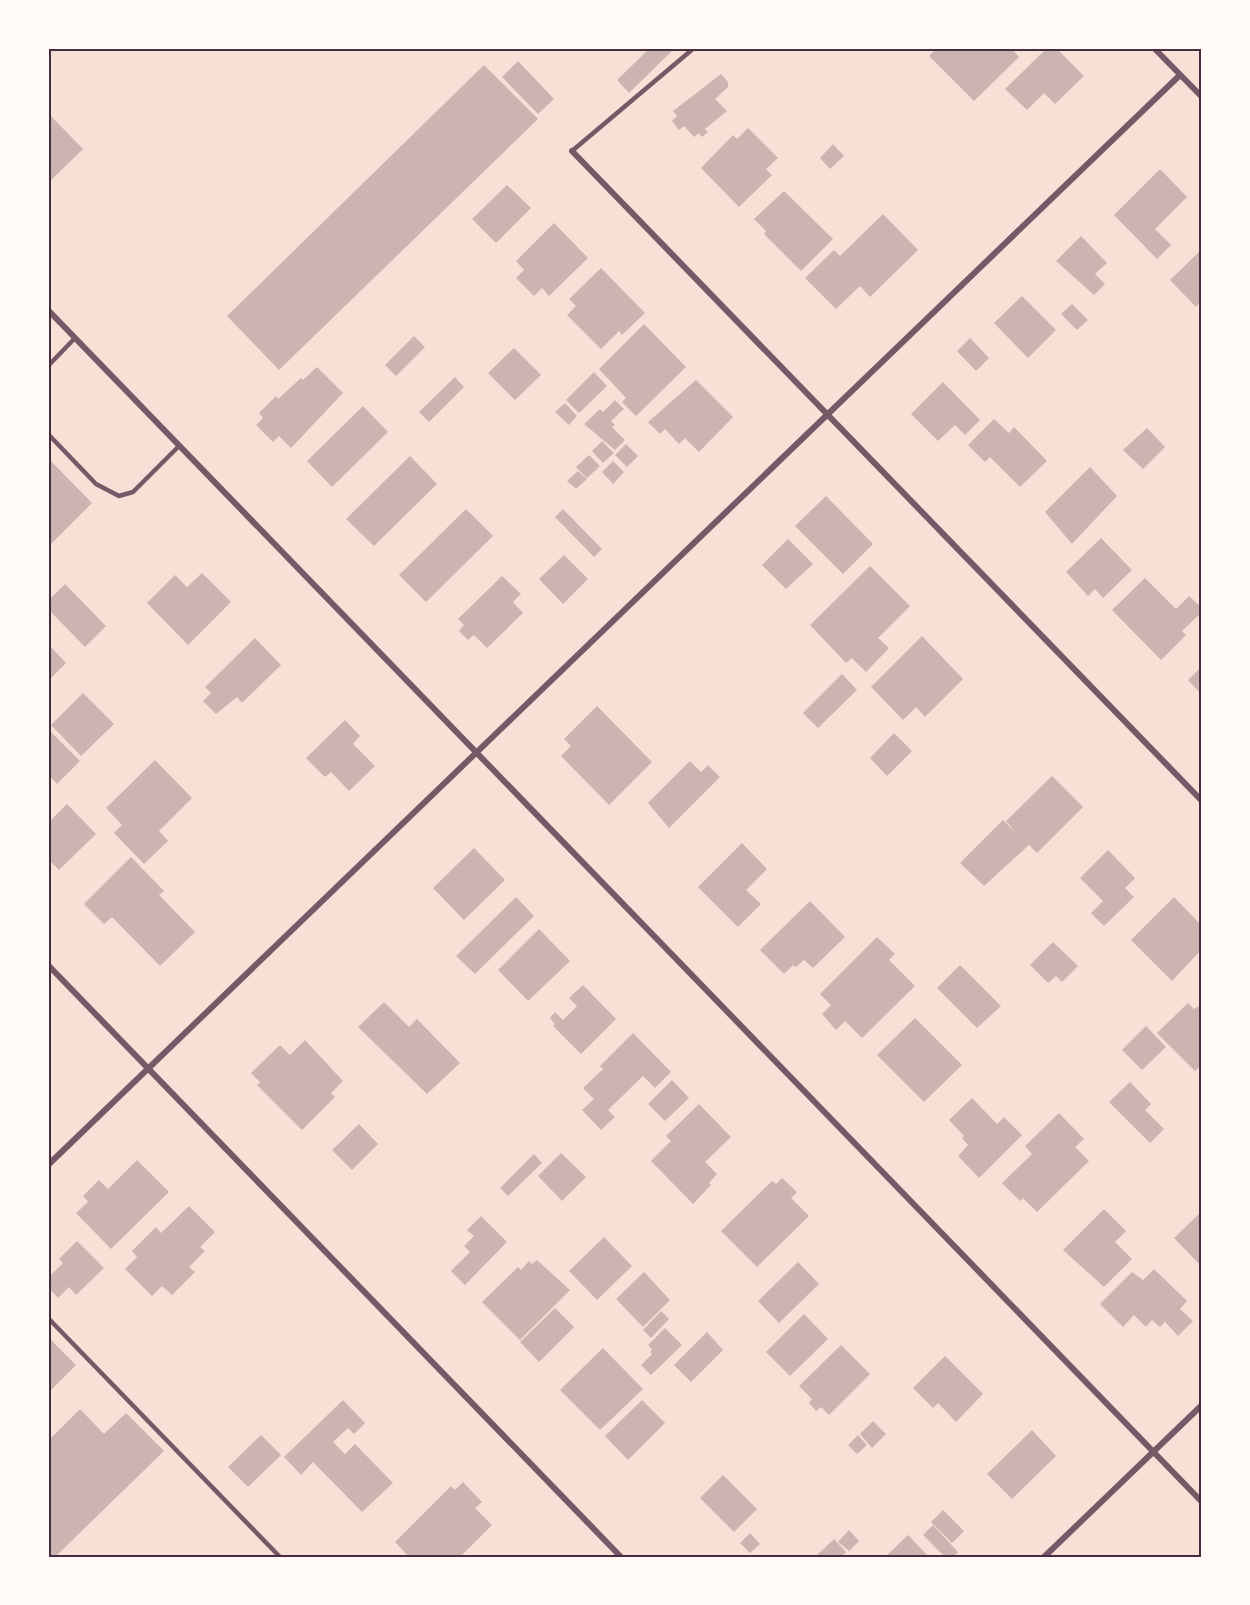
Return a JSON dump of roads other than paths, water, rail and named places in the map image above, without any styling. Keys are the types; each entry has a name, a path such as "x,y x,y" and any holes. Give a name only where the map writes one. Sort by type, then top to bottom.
{"street":[{"path":"1154,48 1202,97"},
{"path":"48,1165 1180,75"},
{"path":"572,151 1202,801"},
{"path":"48,310 178,447 1202,1502"},
{"path":"48,965 621,1557"},
{"path":"1044,1557 1202,1405"}],"lane":[{"path":"572,151 694,48"},
{"path":"48,366 75,338"},
{"path":"48,434 96,484 119,496 133,492 178,447"},
{"path":"48,1318 280,1557"}]}
